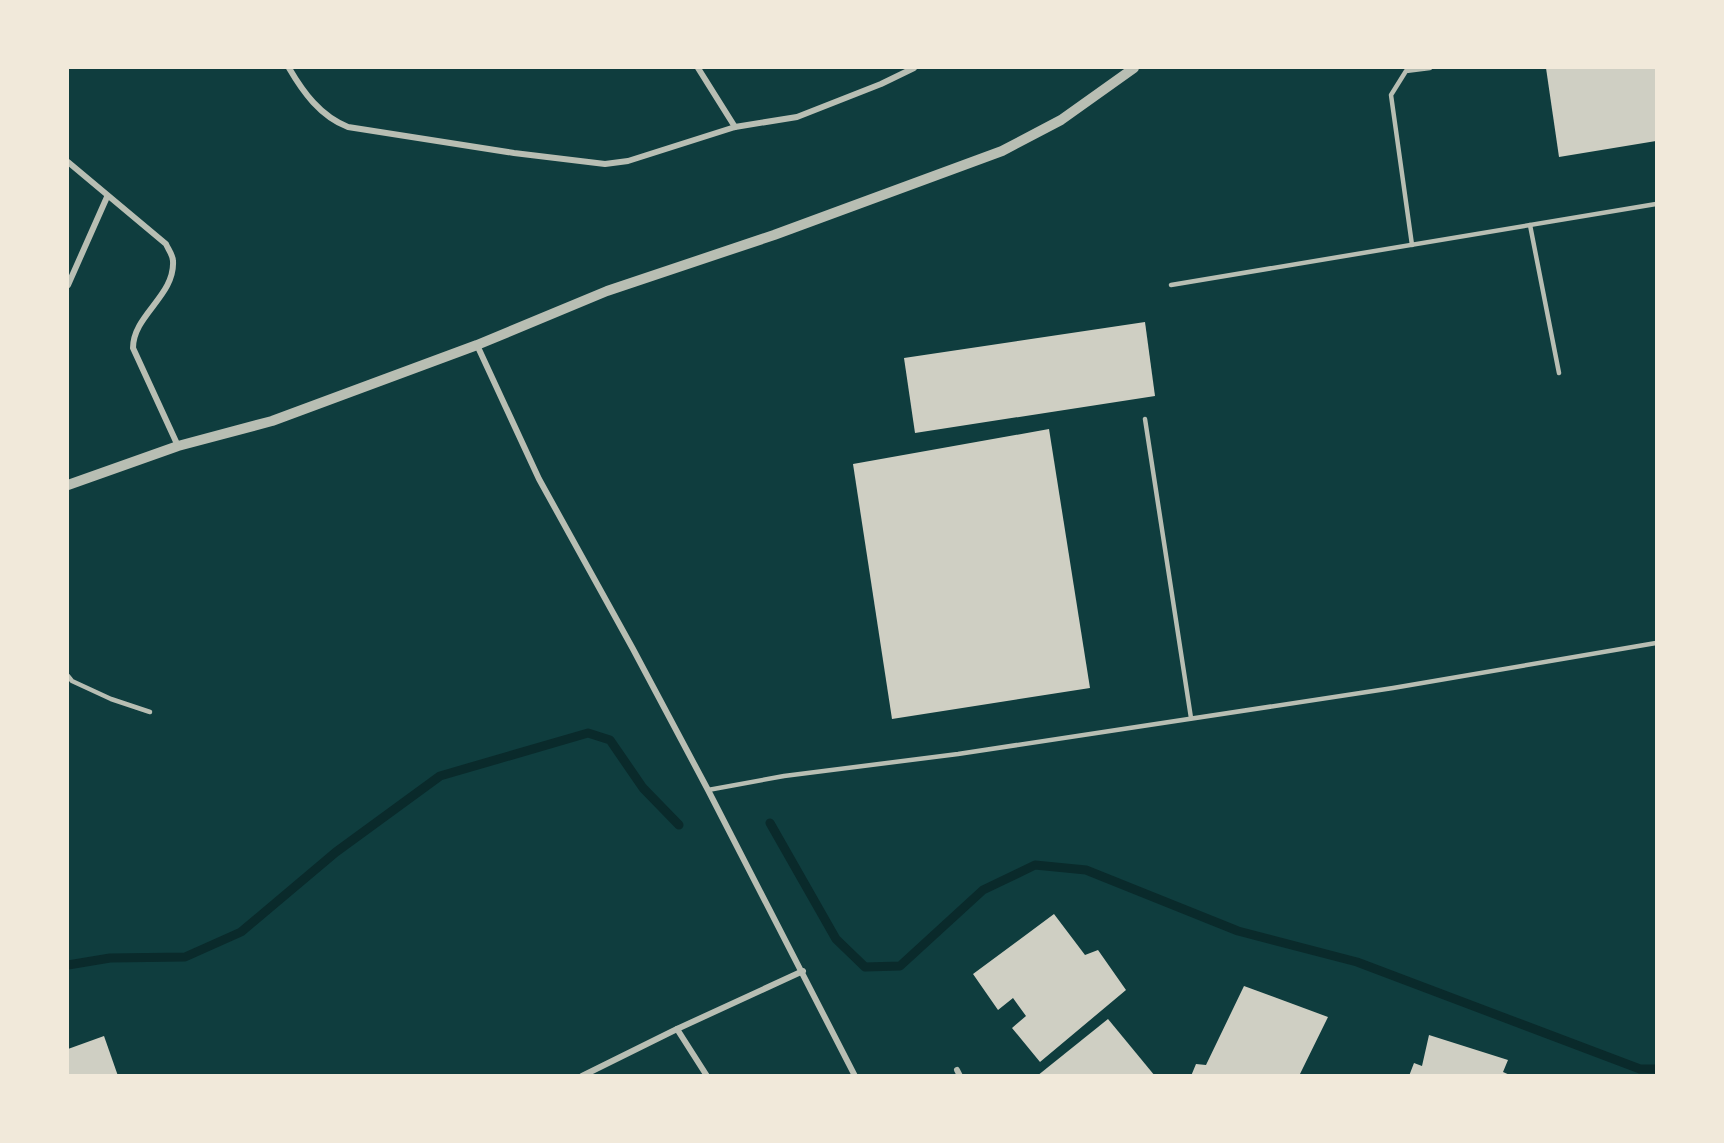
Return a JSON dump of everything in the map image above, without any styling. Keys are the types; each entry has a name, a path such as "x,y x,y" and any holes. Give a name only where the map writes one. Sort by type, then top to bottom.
{"street":[{"path":"289,68 303,92 335,122 348,127 514,153 605,164 628,161 735,127 797,117 881,84 914,68"},
{"path":"698,68 735,127"},
{"path":"68,485 178,446 272,421 477,345 607,291 774,235 1002,151 1061,120 1129,69"},
{"path":"68,162 107,197 166,244 173,259 169,284 136,331 133,348 178,446"},
{"path":"68,285 107,197"},
{"path":"477,345 539,479 708,790 855,1076"},
{"path":"582,1076 677,1029 802,972"},
{"path":"677,1029 707,1076"}],"lane":[{"path":"1412,245 1391,95 1406,71 1430,68"},
{"path":"1172,285 1656,204"},
{"path":"1530,225 1559,373"},
{"path":"1146,419 1191,718"},
{"path":"708,790 784,776 957,754 1393,688 1656,643"},
{"path":"68,676 72,681 111,699 150,712"}],"building":[{"path":"1546,68 1656,68 1656,141 1559,157"},
{"path":"1145,322 1155,396 915,433 904,358"},
{"path":"1049,429 1090,688 892,719 853,464"},
{"path":"1054,914 1085,955 1098,950 1126,990 1040,1062 1012,1028 1026,1016 1013,998 998,1010 973,974"},
{"path":"1244,986 1328,1017 1299,1076 1191,1076 1196,1064 1206,1065"},
{"path":"1108,1019 1155,1076 1037,1076"},
{"path":"1429,1035 1508,1060 1503,1072 1512,1076 1409,1076 1414,1063 1422,1066"},
{"path":"104,1036 118,1076 68,1076 68,1049"}],"waterway":[{"path":"68,965 110,958 185,957 241,932 336,852 440,776 588,733 610,740 643,788 679,825"},
{"path":"770,823 836,939 865,967 900,966 983,890 1035,865 1086,870 1238,931 1357,962 1640,1069 1656,1069"}]}
